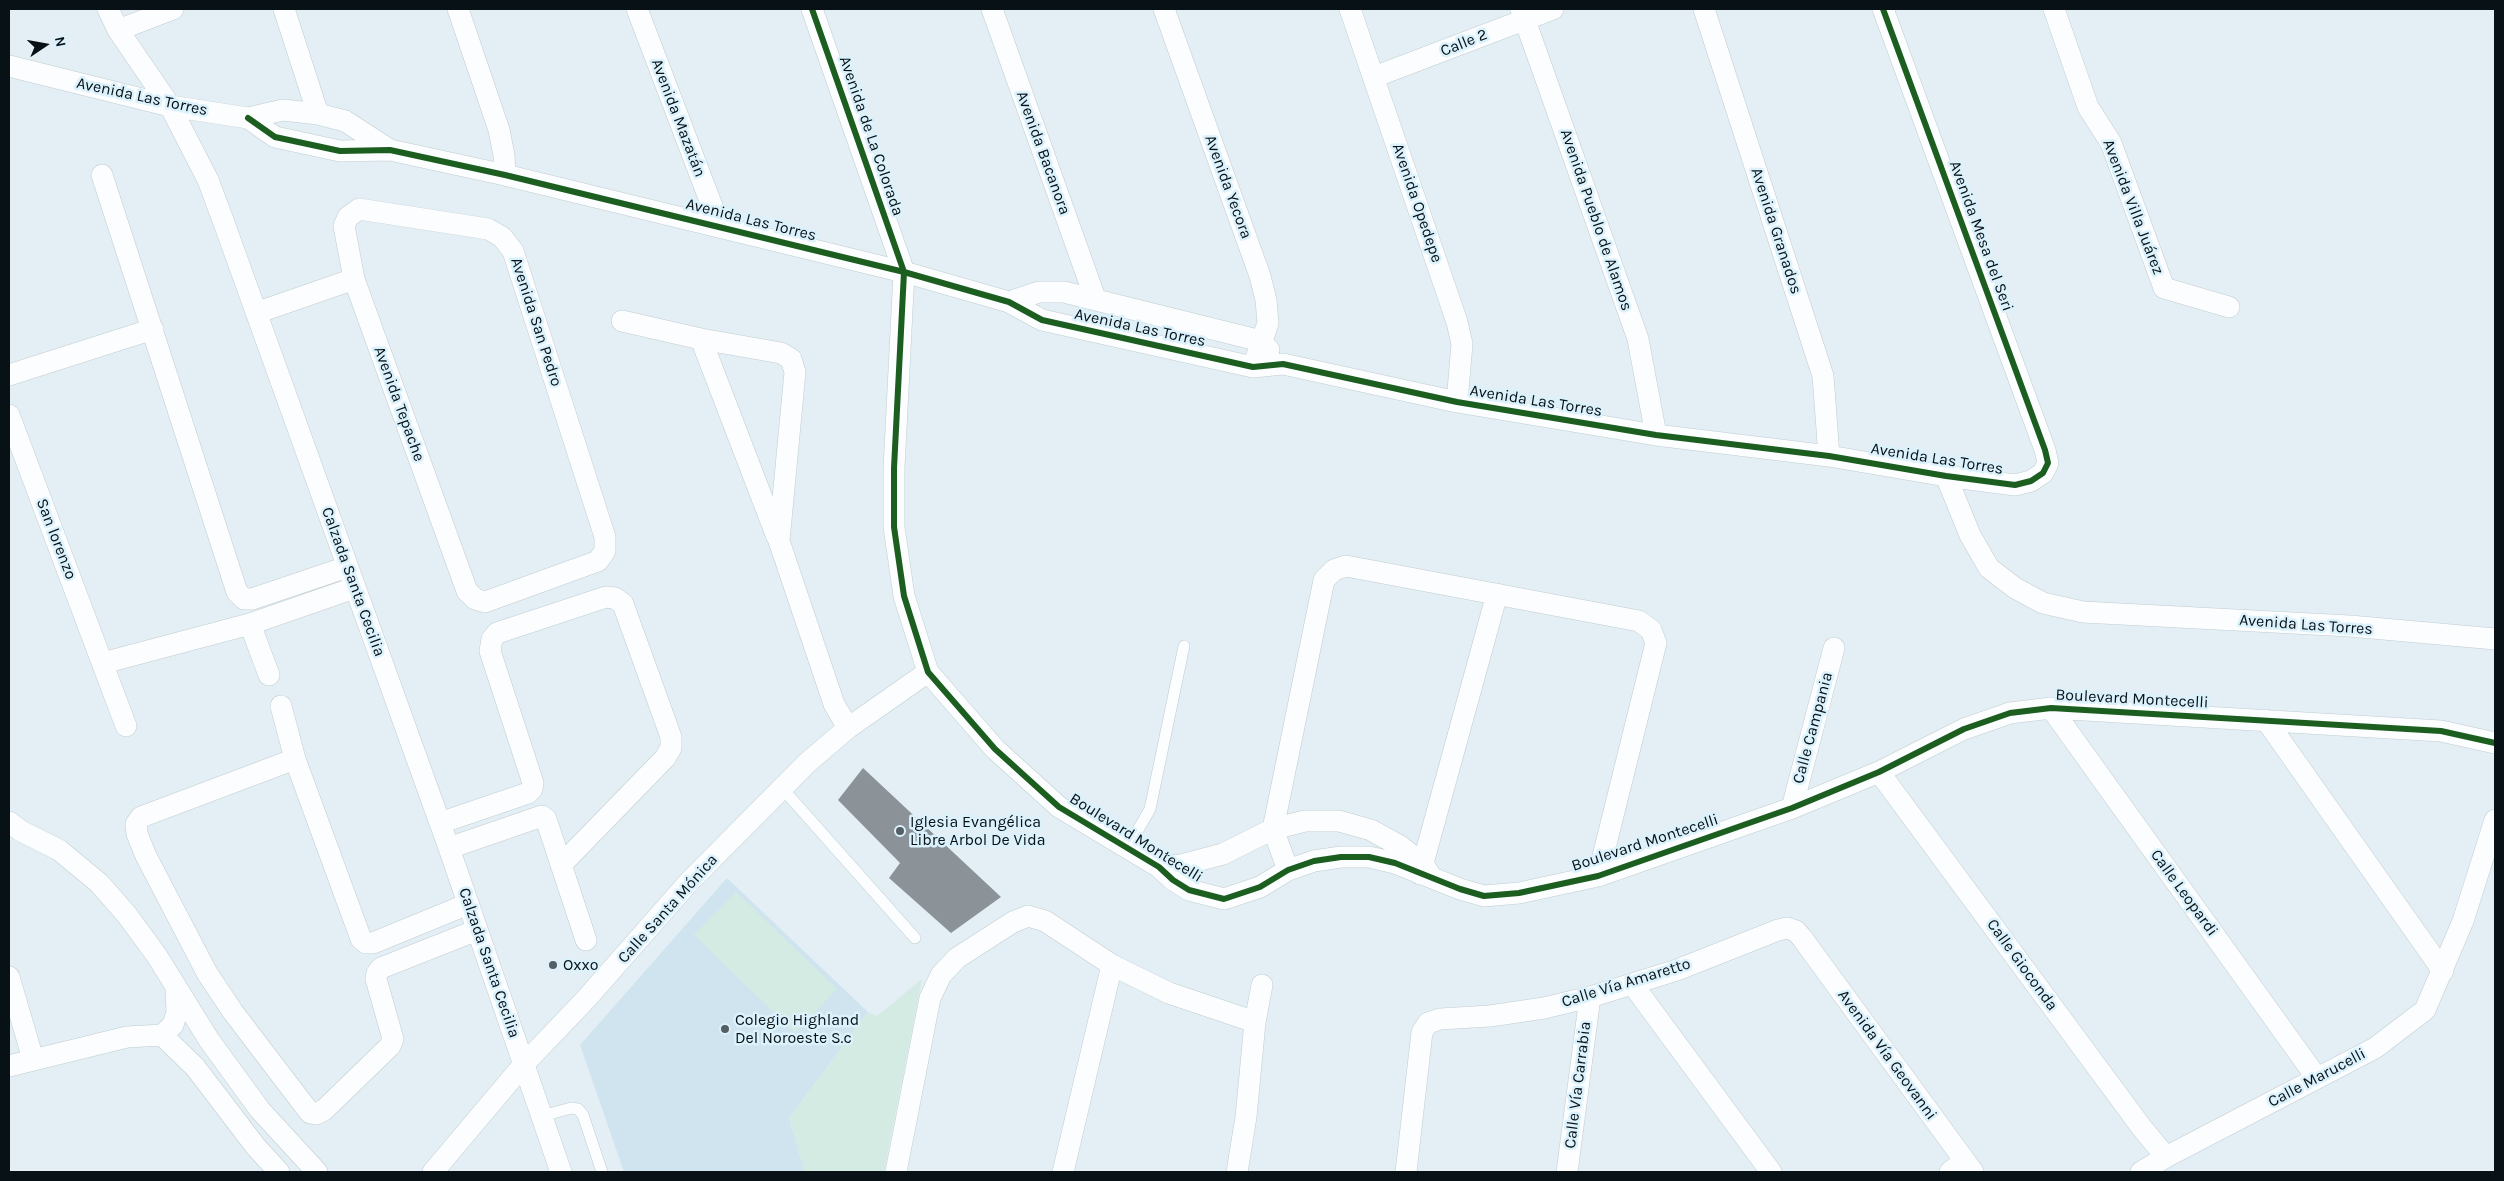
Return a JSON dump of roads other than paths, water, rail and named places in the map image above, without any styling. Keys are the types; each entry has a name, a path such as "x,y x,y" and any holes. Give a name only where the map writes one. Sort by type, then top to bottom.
{"street":[{"name":"Calzada Santa Cecilia","path":"108,9 118,30 170,106 208,180 449,848 561,1172"},
{"path":"118,30 173,9"},
{"path":"284,9 318,114"},
{"path":"458,9 499,130 504,155 505,175"},
{"name":"Avenida Mazatán","path":"637,9 720,227"},
{"name":"Avenida de La Colorada","path":"812,9 904,272"},
{"name":"Avenida Bacanora","path":"992,9 1095,298"},
{"name":"Avenida Yecora","path":"1164,9 1260,276 1266,300 1268,323 1253,367"},
{"name":"Avenida Opedepe","path":"1350,9 1457,322 1462,344 1457,402"},
{"name":"Calle 2","path":"1374,76 1523,14 1554,9"},
{"name":"Avenida Granados","path":"1704,9 1823,376 1829,456"},
{"name":"Avenida Mesa del Seri","path":"1883,9 2045,450 2048,463 2043,473"},
{"name":"Avenida Villa Juárez","path":"2054,9 2088,107 2111,142 2164,288 2228,307"},
{"name":"Avenida Pueblo de Alamos","path":"1523,14 1638,339 1656,435"},
{"name":"Avenida Las Torres","path":"9,66 170,106 248,118 282,110 318,114 345,121 390,150"},
{"name":"Avenida Las Torres","path":"248,118 276,137 340,151 390,150 505,175 904,272 1008,302 1042,320 1253,367 1283,364 1457,402 1656,435 1829,456 1946,476 2015,485 2031,481 2043,473"},
{"path":"102,175 237,592 244,599 252,599 347,567"},
{"name":"Avenida Tepache","path":"359,209 348,217 344,226 354,279 468,591 475,599"},
{"name":"Avenida San Pedro","path":"359,209 488,230 502,237 513,251 605,537 605,551 598,562 485,602 475,599"},
{"path":"904,272 894,468 894,527 904,596 928,672"},
{"path":"256,313 354,279"},
{"name":"Avenida Las Torres","path":"1008,302 1039,292 1064,292 1095,298 1261,341"},
{"path":"622,321 701,339 781,353 791,359 795,372 779,542"},
{"path":"9,374 152,329"},
{"path":"701,339 779,542 834,704 848,728"},
{"path":"1261,341 1283,364"},
{"name":"San lorenzo","path":"9,415 103,663"},
{"name":"Avenida Las Torres","path":"1946,476 1970,535 1989,568 2015,588 2043,603 2083,612 2350,626 2495,640"},
{"path":"1288,870 1273,829 1324,580 1334,570 1346,566 1639,621 1651,630 1656,642 1598,876"},
{"path":"126,726 103,663 250,624 354,588"},
{"path":"1425,872 1496,594"},
{"path":"440,823 532,789 533,783 490,651 492,639 497,633 606,597 615,598 623,604 671,737 671,748 665,758 561,865"},
{"path":"250,624 269,675"},
{"name":"Calle Campania","path":"1792,808 1834,648"},
{"name":"Calle Santa Mónica","path":"433,1172 524,1064 587,998 688,883 782,788 848,728 928,672"},
{"name":"Boulevard Montecelli","path":"928,672 995,749 1059,807 1127,850 1159,867 1173,880 1189,890 1224,899 1260,887 1288,870 1314,861 1341,857 1368,858 1395,863 1425,872 1460,889 1484,896 1501,896 1598,876 1792,808 1879,772 1964,729 2010,713 2051,708 2441,730 2495,743"},
{"path":"281,706 295,759 361,939 366,943 373,943 468,904"},
{"name":"Calle Leopardi","path":"2051,708 2317,1078"},
{"path":"2266,720 2443,971"},
{"path":"295,759 141,817 136,824 137,834 146,856 207,973 233,1012 310,1113 316,1114 324,1110 390,1046 394,1039 376,980 381,968 477,930"},
{"name":"Calle Gioconda","path":"1879,772 2136,1120 2166,1156"},
{"path":"449,848 542,816 546,819 586,940"},
{"name":"Calle Marucelli","path":"2141,1172 2166,1156 2375,1048 2425,1010 2463,921 2495,820"},
{"name":"Boulevard Montecelli","path":"1159,867 1195,862 1223,854 1273,829 1306,821 1339,821 1371,830 1400,846 1425,872"},
{"path":"9,822 21,831 59,850 99,883 137,928 157,956 209,1040 260,1110 317,1172"},
{"path":"896,1172 930,998 942,975 957,958 1013,922 1028,916 1044,921 1112,965 1169,993 1255,1022"},
{"name":"Calle Vía Amaretto","path":"1406,1172 1422,1032 1428,1023 1440,1019 1490,1016 1544,1008 1590,997 1677,970 1778,930 1787,928 1796,931 1802,938"},
{"name":"Avenida Vía Geovanni","path":"1802,938 1962,1169"},
{"path":"1063,1172 1112,965"},
{"path":"9,976 33,1059"},
{"path":"1633,984 1771,1172"},
{"path":"1237,1172 1246,1117 1255,1022 1262,985"},
{"path":"9,1066 127,1037 162,1034 173,1025 177,1012 176,987"},
{"name":"Calle Vía Carrabia","path":"1567,1172 1590,997"},
{"path":"162,1034 195,1067 256,1147 279,1172"},
{"path":"256,1147 276,1128"}],"lane":[{"path":"1127,850 1150,809 1184,646"},
{"path":"782,788 915,938"},
{"path":"542,1116 571,1108 578,1109 584,1114 602,1172"}],"place":[{"name":"Iglesia Evangélica Libre Arbol De Vida","path":"900,831"},
{"name":"Oxxo","path":"553,965"},
{"name":"Colegio Highland Del Noroeste S.c","path":"725,1029"}]}
